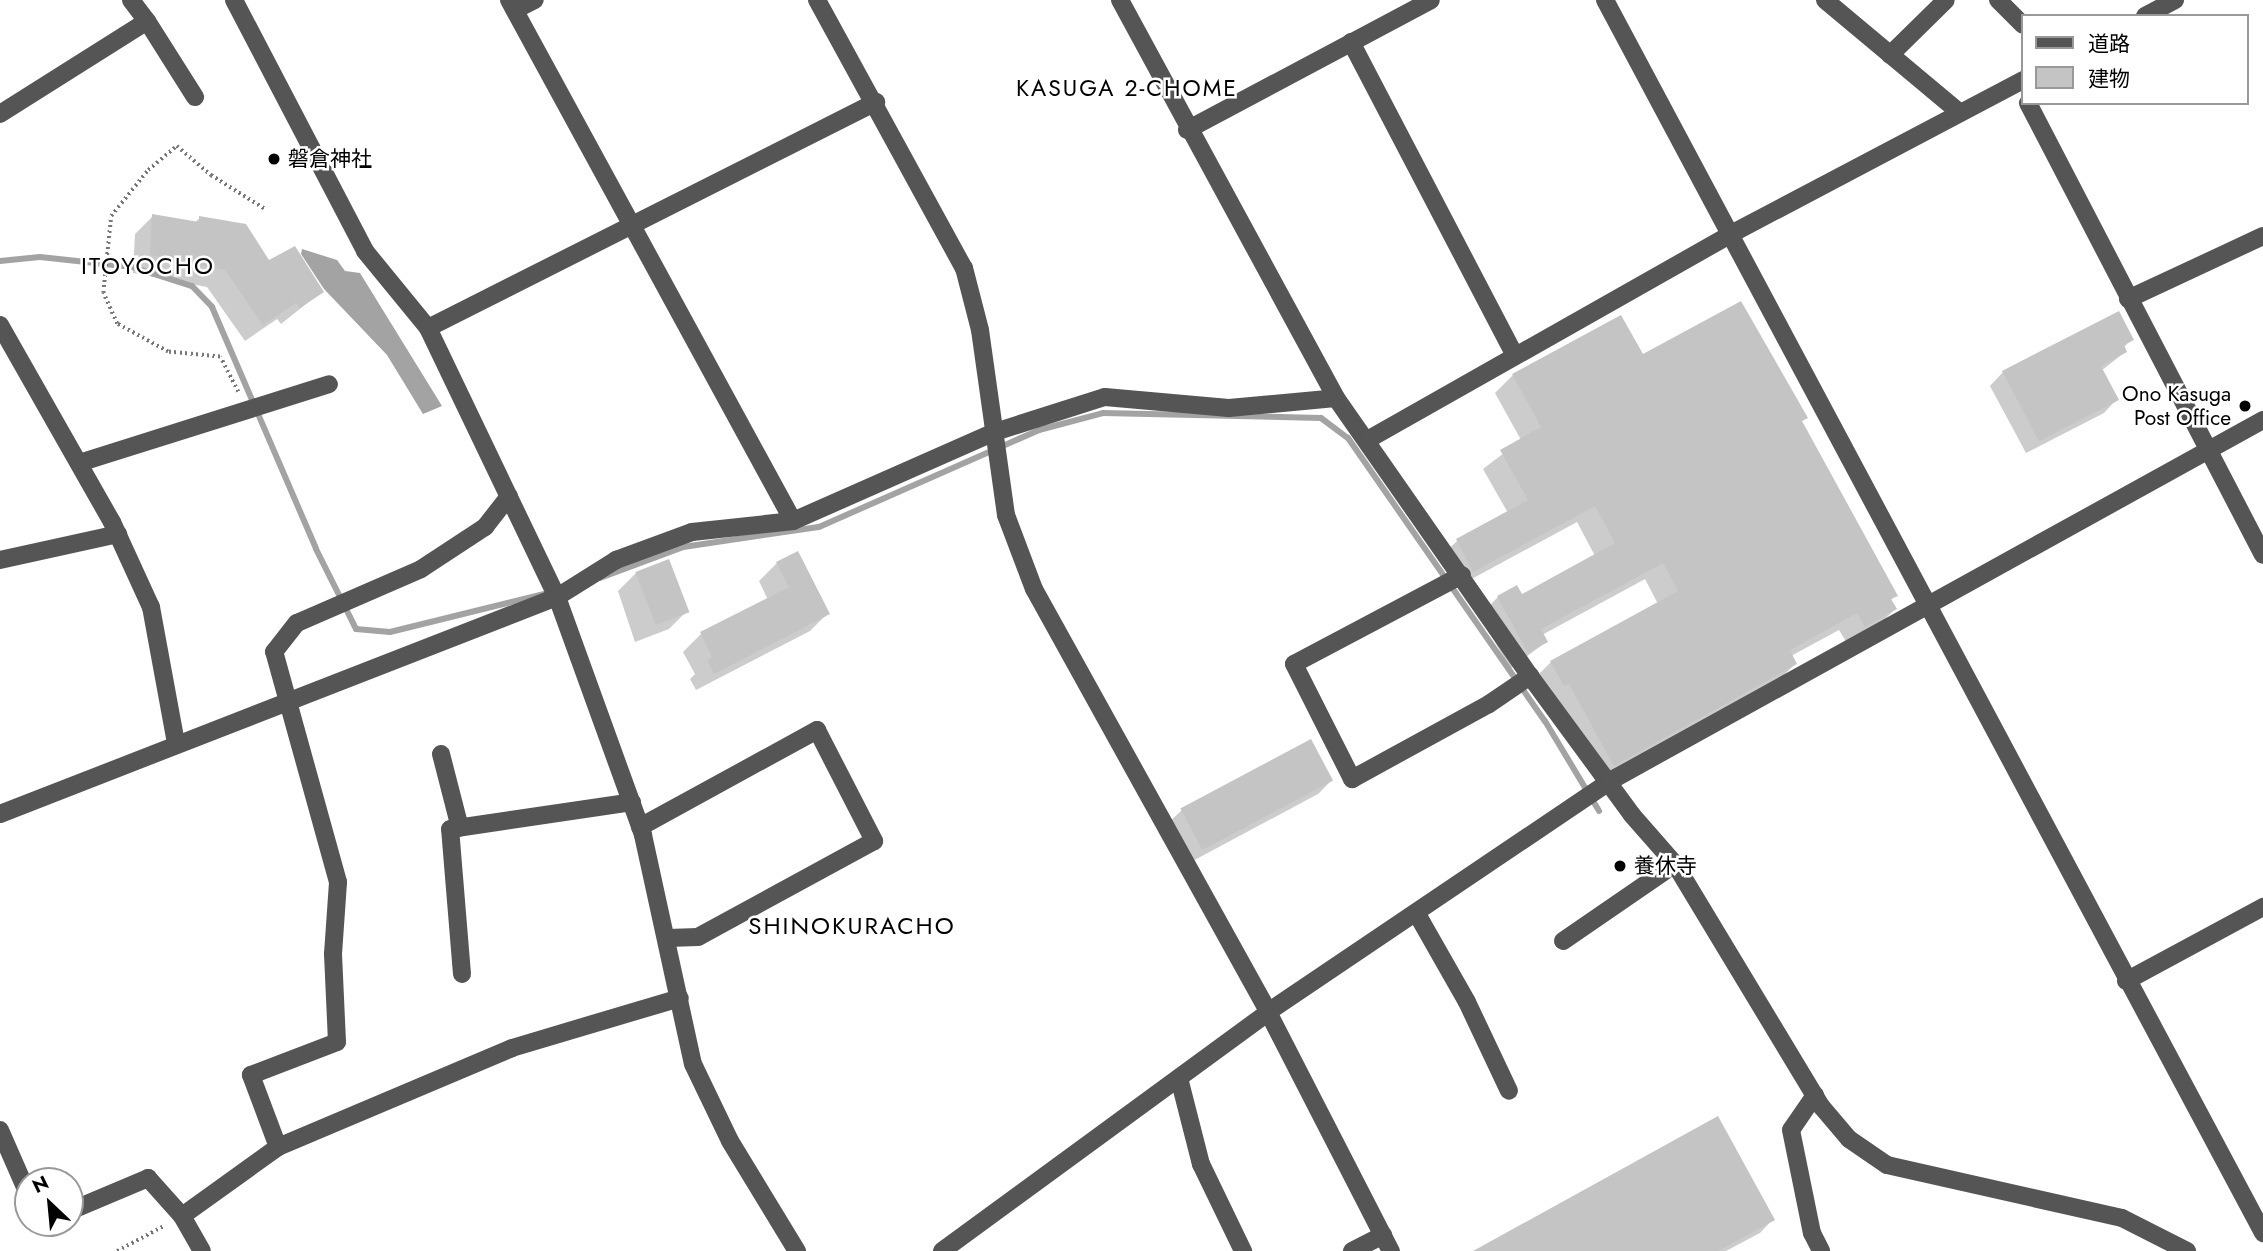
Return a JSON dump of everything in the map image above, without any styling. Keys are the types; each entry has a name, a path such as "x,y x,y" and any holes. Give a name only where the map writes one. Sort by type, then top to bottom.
{"street":[{"path":"131,0 195,97"},
{"path":"234,0 365,251 428,328 557,597 640,827 668,939 693,1064 730,1142 797,1251"},
{"path":"535,0 512,5 793,521"},
{"path":"817,0 876,102 964,268 980,330 1006,515 1034,589 1268,1012 1387,1243 1352,1251"},
{"path":"1120,0 1188,130 1336,398 1370,439 1530,676 1675,864 1815,1095 1849,1139 1888,1165 2122,1218 2187,1251"},
{"path":"1188,130 1431,0"},
{"path":"1605,0 2126,981 2263,1233"},
{"path":"1825,0 1960,113"},
{"path":"1890,55 1946,0"},
{"path":"1998,0 2022,25"},
{"path":"2149,14 2175,0"},
{"path":"0,114 147,21"},
{"path":"1351,42 1516,356"},
{"path":"1370,439 1731,234 1960,113 2021,85"},
{"path":"428,328 876,102"},
{"path":"2029,105 2206,451 2263,555"},
{"path":"2128,299 2263,236"},
{"path":"0,325 118,534 151,607 176,743"},
{"path":"79,463 329,384"},
{"path":"0,814 176,743 557,597 616,560 692,532 793,521 995,432 1105,397 1229,408 1336,398"},
{"path":"942,1251 1268,1012 1417,914 1610,781 2263,420"},
{"path":"278,1147 251,1075 337,1042 332,954 338,882 274,652 285,633 297,623 421,569 485,527 509,496"},
{"path":"0,560 118,534"},
{"path":"1462,575 1294,664 1352,779 1489,704 1530,676"},
{"path":"640,827 817,730 874,841 698,937 668,939"},
{"path":"441,754 460,828"},
{"path":"462,974 450,829 632,802"},
{"path":"1563,941 1675,864"},
{"path":"2126,981 2263,907"},
{"path":"1417,914 1466,1002 1509,1091"},
{"path":"182,1216 278,1147 512,1048 680,999"},
{"path":"1179,1077 1201,1164 1243,1251"},
{"path":"1815,1095 1791,1130 1812,1233 1821,1251"},
{"path":"2,1141 15,1167"},
{"path":"84,1205 148,1178 182,1216 202,1251"}],"path":[{"path":"247,410 220,357 168,352 142,341 117,324 103,293 111,216 148,170 177,146 211,175 265,209"},
{"path":"117,1251 182,1216"}],"shaded area":[{"path":"302,249 337,260 345,271 360,273 442,406 423,414 387,355 324,289 301,254"}],"building":[{"path":"152,214 199,222 199,216 246,224 269,260 295,246 324,292 300,308 296,303 263,325 225,270 150,255"},
{"path":"1741,301 1808,418 1802,421 1898,596 1891,599 1897,609 1865,627 1857,613 1790,650 1797,664 1614,766 1569,684 1564,686 1550,661 1678,591 1663,563 1541,629 1548,642 1528,653 1497,596 1517,585 1522,594 1615,543 1595,506 1473,572 1456,539 1528,500 1500,450 1541,427 1512,374 1621,315 1643,354"},
{"path":"2119,311 2134,340 2124,345 2127,352 2101,366 2119,400 2039,441 2002,371"},
{"path":"798,551 830,614 714,674 707,660 712,657 700,632 789,587 776,562"},
{"path":"669,559 689,612 656,625 635,572"},
{"path":"1311,739 1333,780 1202,850 1180,808"},
{"path":"1718,1116 1775,1220 1718,1251 1473,1251"}],"waterway":[{"path":"0,261 40,257 132,267 192,286 212,307 316,549 356,629 390,632 543,594"},
{"path":"600,578 683,547 819,527 1039,430 1103,413 1321,418 1348,438 1545,721 1599,811"}],"place":[{"name":"磐倉神社","path":"274,159"},
{"name":"Ono Kasuga Post Office","path":"2245,406"},
{"name":"養休寺","path":"1620,866"}],"district":[{"name":"KASUGA 2-CHOME","path":"1127,88"},
{"name":"ITOYOCHO","path":"148,266"},
{"name":"SHINOKURACHO","path":"852,926"}]}
